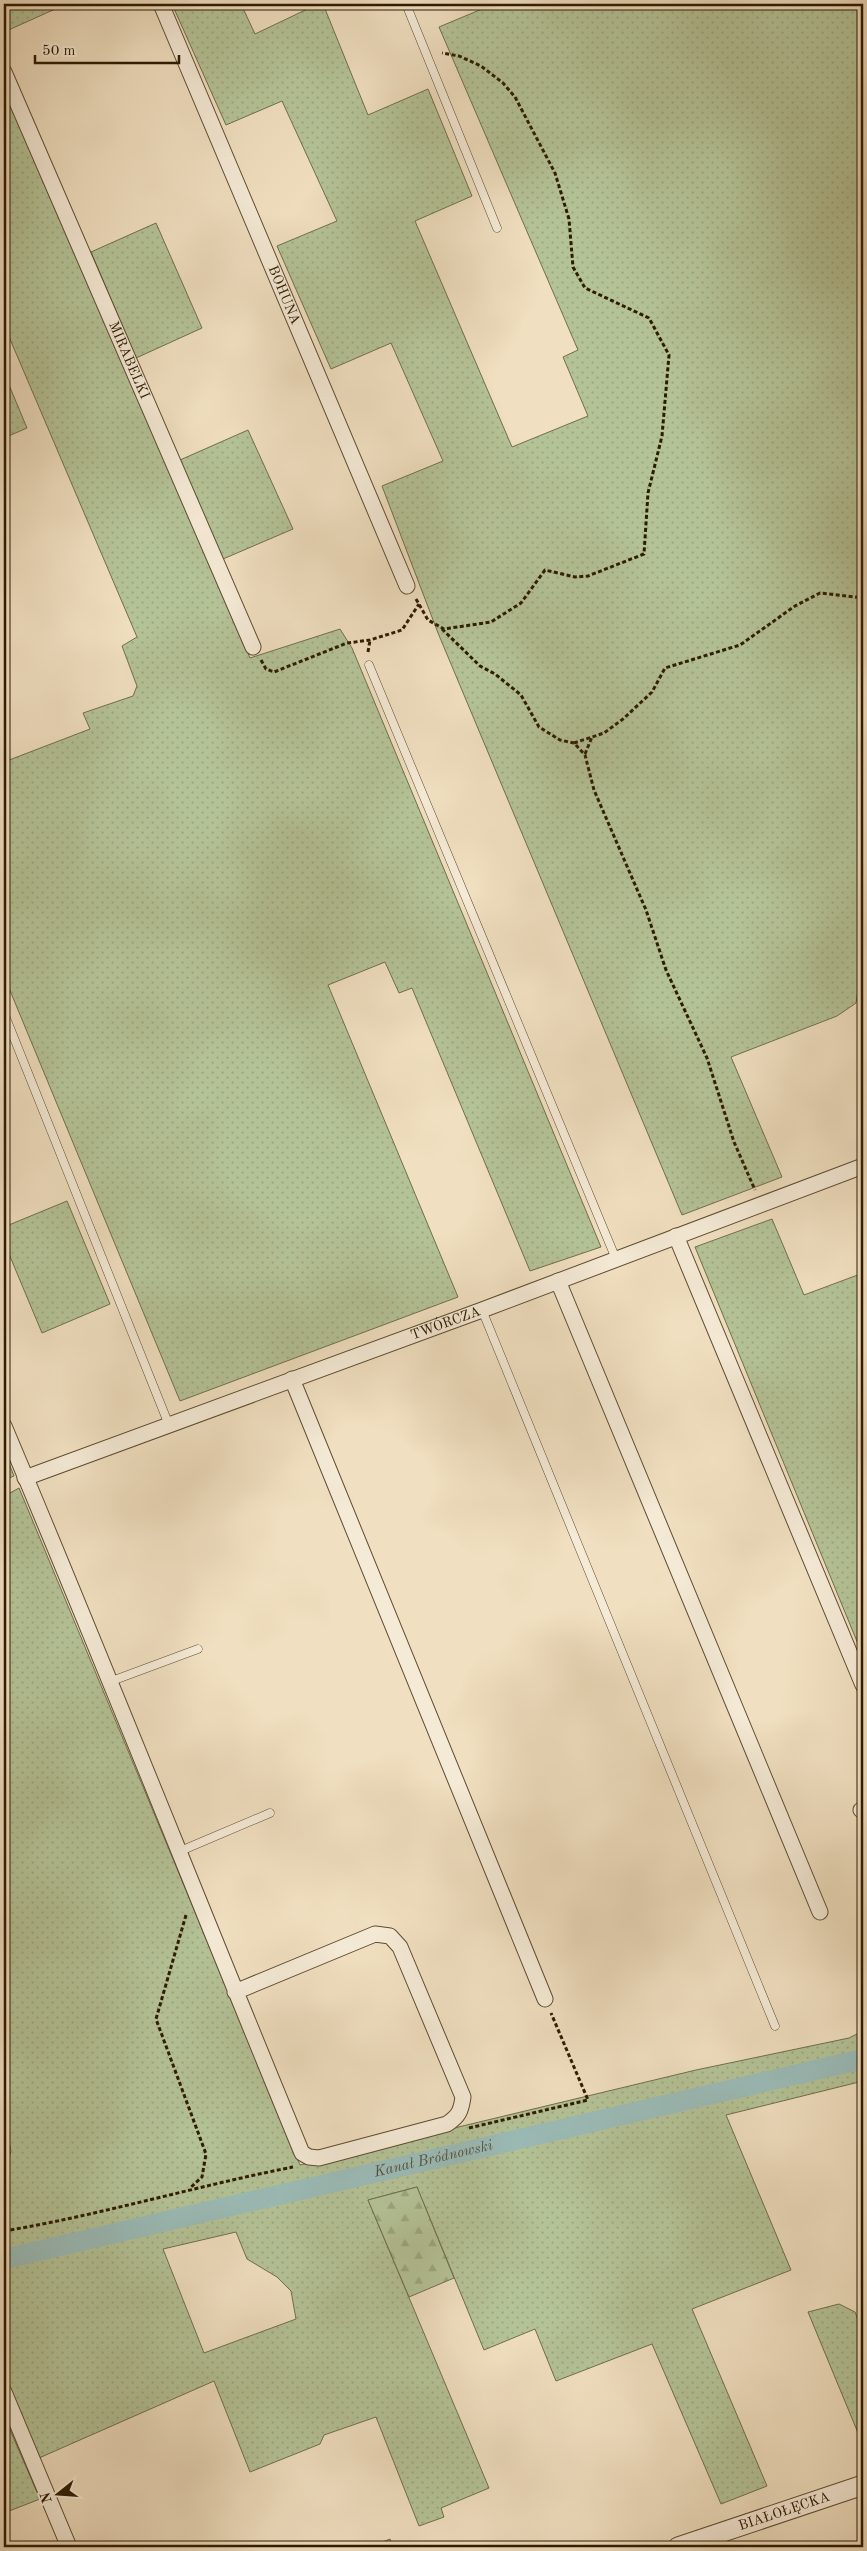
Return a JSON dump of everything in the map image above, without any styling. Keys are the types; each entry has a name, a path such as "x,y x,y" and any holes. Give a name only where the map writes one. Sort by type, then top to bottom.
{"street":[{"name":"BOHUNA","path":"161,4 407,586"},
{"name":"MIRABELKI","path":"4,72 253,647"},
{"name":"TWÓRCZA","path":"26,1478 482,1310 863,1166"},
{"path":"676,1236 863,1685"},
{"path":"558,1281 820,1912"},
{"path":"292,1379 545,1999"},
{"path":"4,1426 235,1992 302,2153 309,2158 318,2158 447,2124 456,2118 461,2110 463,2097 400,1947 390,1936 375,1934 235,1992"},
{"path":"4,2392 70,2547"},
{"name":"BIAŁOŁĘCKA","path":"685,2546 863,2485"}],"lane":[{"path":"406,4 497,228"},
{"path":"368,665 616,1259"},
{"path":"4,1013 169,1425"},
{"path":"482,1310 775,2026"},
{"path":"108,1682 198,1649"},
{"path":"178,1852 270,1813"}],"path":[{"path":"407,586 428,620 444,629 491,622 521,603 545,570 575,577 588,576 644,554 648,493 662,436 668,355 649,318 584,288 573,267 569,219 555,173 515,97 503,82 481,66 459,56 442,53"},
{"path":"441,627 480,666 495,674 521,695 540,727 560,740 574,743 604,733 623,719 652,692 665,668 740,645 795,606 820,593 863,598"},
{"path":"253,647 266,669 274,672 286,669 347,643 370,640 402,630 419,604"},
{"path":"585,755 593,736"},
{"path":"574,743 585,755 594,790 646,910 666,970 707,1058 734,1142 761,1204"},
{"path":"190,2188 202,2177 206,2154 156,2019 194,1890"},
{"path":"545,1999 588,2100"},
{"path":"4,2232 78,2217 190,2188 294,2167 302,2153"}],"green space":[{"path":"4,4 61,4 62,6 4,32"},
{"path":"172,4 241,4 255,34 318,4 323,4 368,115 428,89 472,196 415,221 512,447 588,416 563,357 578,350 439,27 494,4 863,4 863,972 860,977 856,1003 837,1016 731,1057 782,1177 682,1215 438,633 382,486 443,461 391,343 331,369 277,246 337,221 282,101 226,125"},
{"path":"4,86 250,658 340,629 352,648 601,1247 530,1271 412,988 399,993 385,962 328,985 458,1297 180,1401 4,976 4,762 90,729 83,713 133,696 137,686 122,646 137,637 4,325"},
{"path":"156,223 202,328 136,358 91,252"},
{"path":"4,373 27,428 4,438"},
{"path":"248,430 293,529 223,559 180,460"},
{"path":"67,1201 110,1304 42,1333 4,1242 4,1227"},
{"path":"772,1219 804,1295 863,1273 863,1656 695,1247"},
{"path":"4,1451 14,1476 4,1480"},
{"path":"19,1488 300,2165 696,2070 849,2038 863,2031 863,2081 726,2115 791,2270 692,2309 767,2486 721,2504 652,2344 556,2381 535,2329 484,2350 417,2187 368,2200 489,2488 441,2508 444,2517 419,2526 376,2417 324,2435 320,2444 250,2472 214,2381 39,2458 4,2375 4,2173 11,2151 4,2120 4,1501 10,1493","holes":["236,2232 247,2259 277,2277 291,2291 296,2319 204,2353 163,2249"]},
{"path":"417,2187 454,2278 409,2297 368,2200"},
{"path":"839,2304 855,2312 863,2333 863,2445 808,2312"},
{"path":"4,2416 40,2499 4,2513"},
{"path":"390,2539 393,2547 370,2547"}],"waterway":[{"name":"Kanał Bródnowski","path":"4,2259 863,2059"}]}
